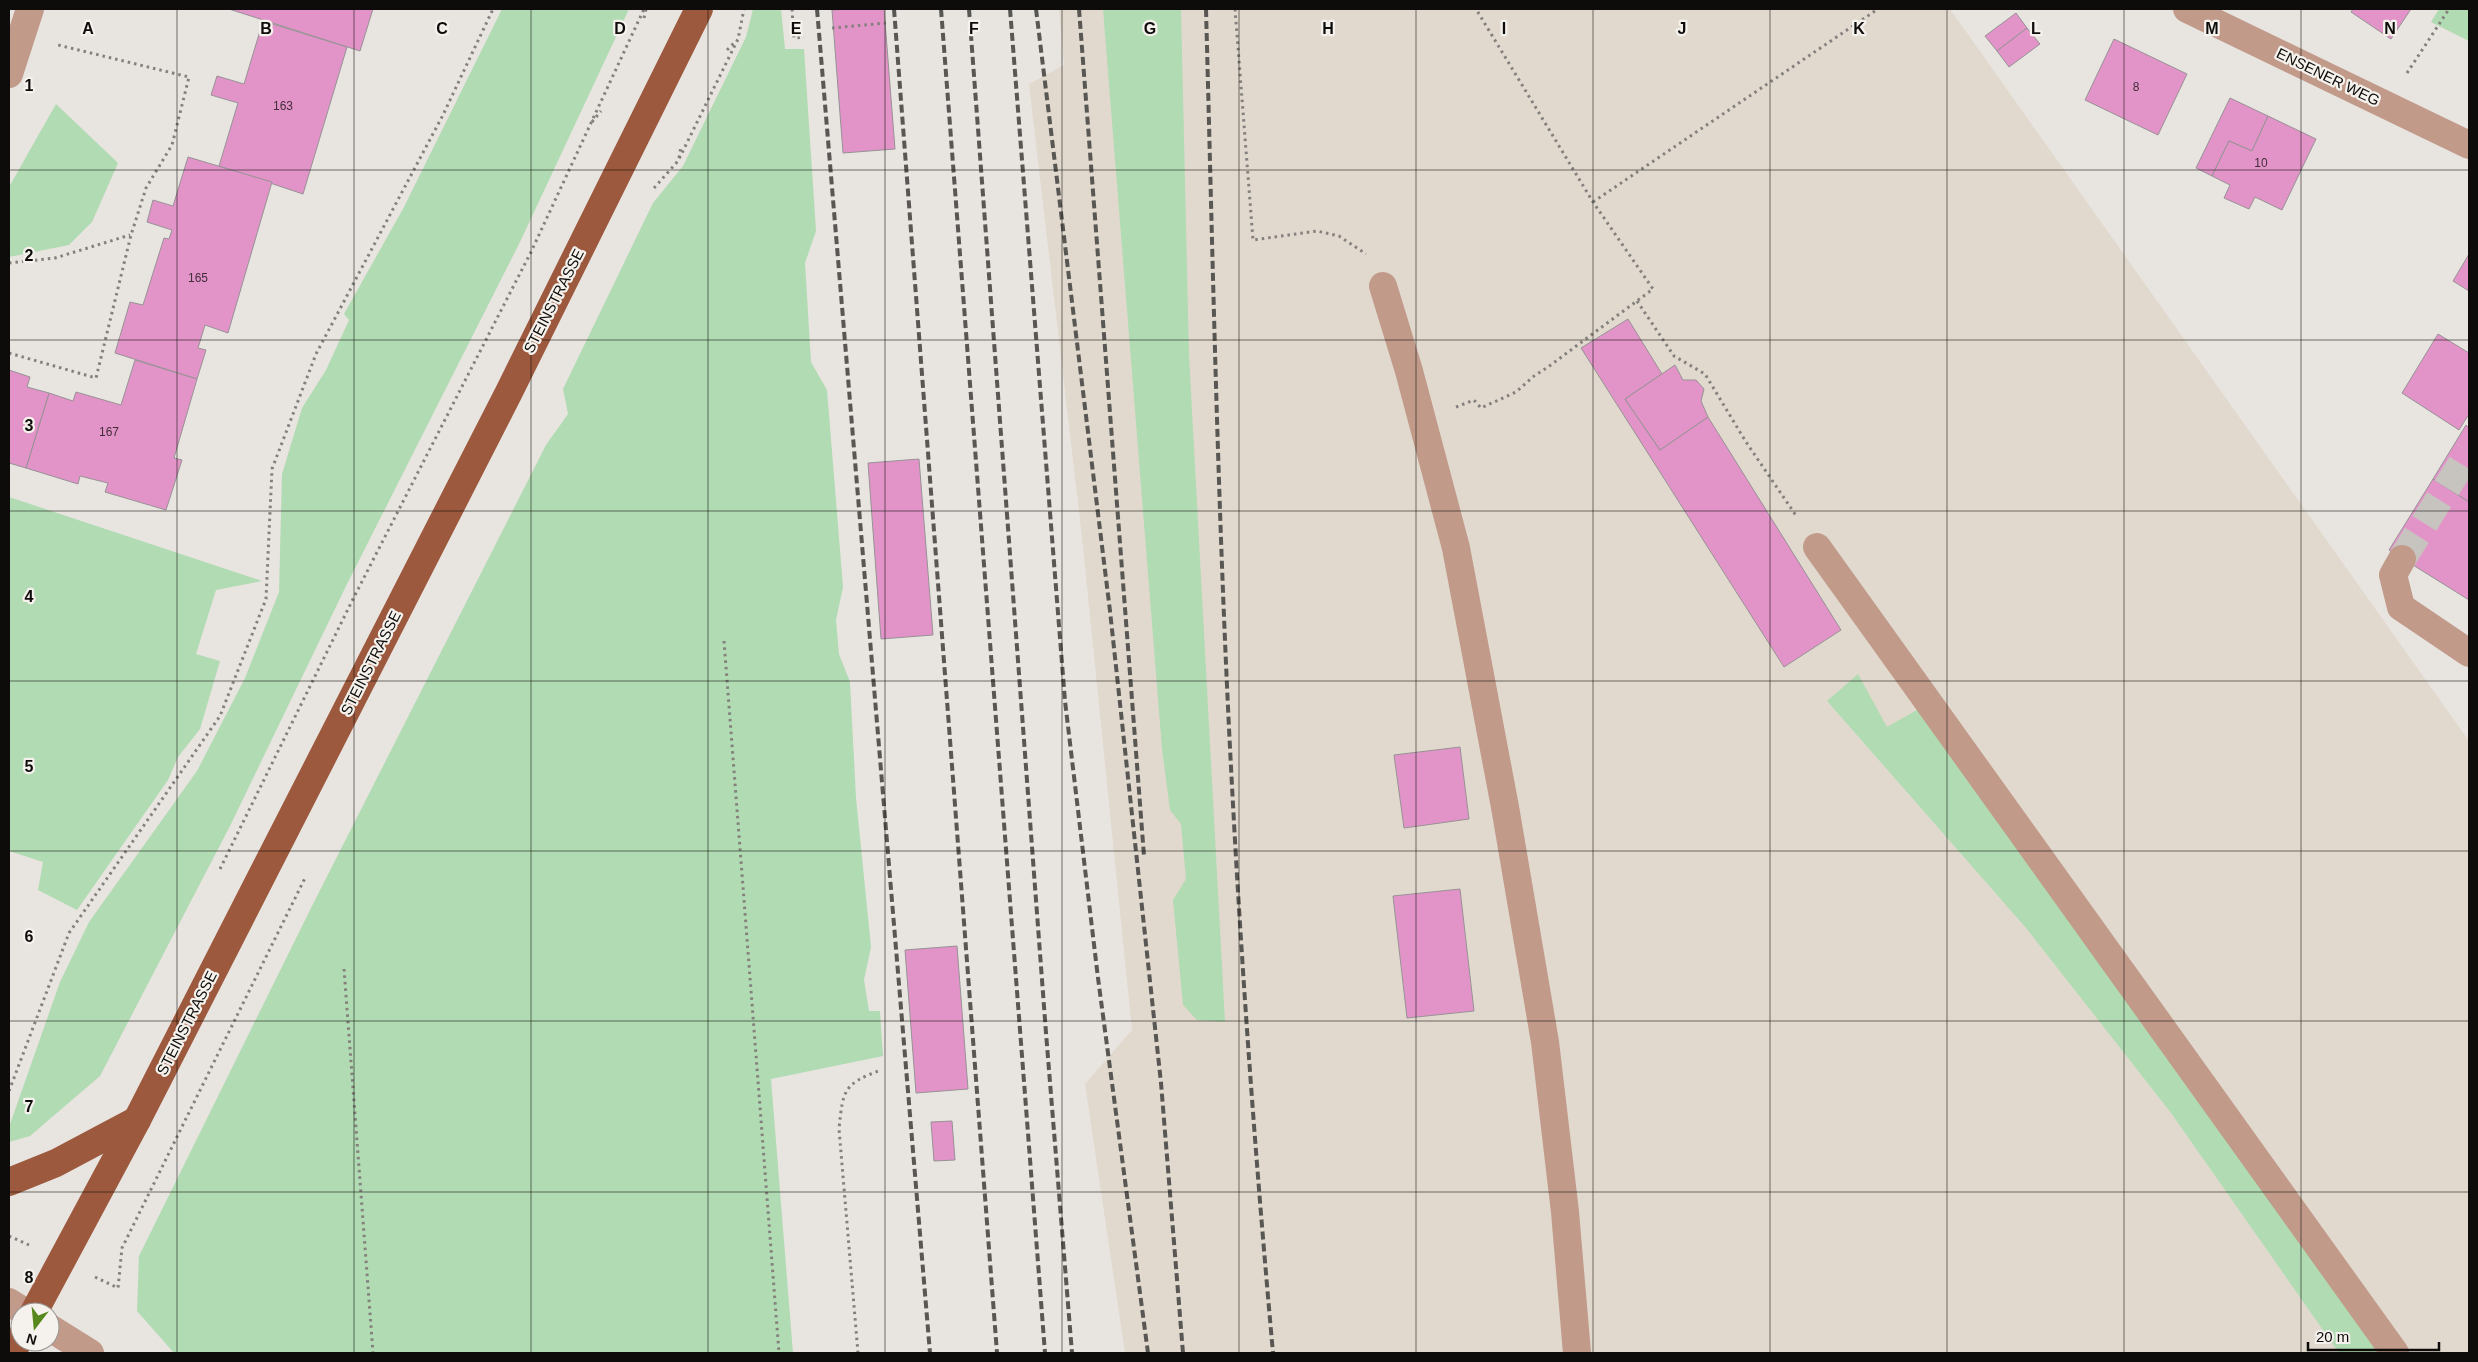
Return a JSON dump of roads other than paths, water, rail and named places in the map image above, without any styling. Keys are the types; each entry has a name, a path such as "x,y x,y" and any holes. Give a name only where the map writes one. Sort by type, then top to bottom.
{"main road":[{"name":"STEINSTRASSE","path":"39,1302 137,1120 514,383 699,9"},
{"path":"9,1182 56,1163 137,1120"}],"street":[{"path":"9,74 30,9"},
{"name":"ENSENER WEG","path":"2187,9 2469,145"},
{"path":"1383,286 1421,416 1456,548 1469,614 1542,1022 1565,1212 1577,1353"},
{"path":"1817,547 2394,1353"},
{"path":"2402,559 2393,575 2401,607 2469,653"},
{"path":"60,1334 90,1353"}],"tunnel":[{"path":"2402,559 2469,452"}],"railway":[{"path":"817,9 930,1353"},
{"path":"894,9 997,1353"},
{"path":"941,9 1045,1353"},
{"path":"969,9 1072,1353"},
{"path":"1010,9 1065,701 1098,978 1148,1353"},
{"path":"1036,9 1110,611 1161,1083 1183,1353"},
{"path":"1079,9 1144,856"},
{"path":"1206,9 1216,398 1227,689 1245,999 1273,1353"}]}
